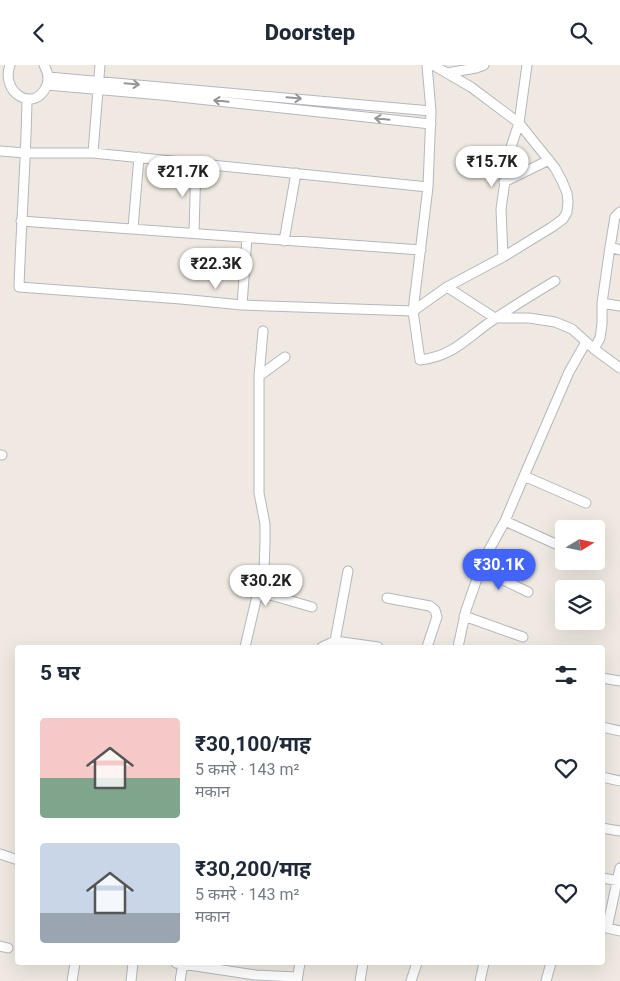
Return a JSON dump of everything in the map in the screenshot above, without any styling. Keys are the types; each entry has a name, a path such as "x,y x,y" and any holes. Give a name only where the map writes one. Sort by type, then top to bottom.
{"street":[{"path":"4,73 12,94 19,98 33,99 44,91 48,81 47,70 44,65"},
{"path":"93,153 100,65"},
{"path":"427,65 431,111 428,187 413,311 420,360 432,359 452,351 495,318 555,281"},
{"path":"433,65 451,70 476,68 484,65"},
{"path":"502,257 501,209 504,182 509,153 519,123 527,65"},
{"path":"26,99 26,153 19,287 242,305 413,311 447,287 552,227 563,219 567,212 567,193 562,181 549,160 519,123 451,70"},
{"path":"48,81 431,111"},
{"path":"99,85 160,95 431,124"},
{"path":"0,151 93,153 428,187"},
{"path":"134,228 139,157"},
{"path":"504,182 549,160"},
{"path":"194,233 196,163"},
{"path":"284,241 296,173"},
{"path":"594,349 600,339 602,303 615,217 620,213"},
{"path":"21,221 421,250"},
{"path":"242,305 247,238"},
{"path":"610,247 620,250"},
{"path":"447,287 495,318 529,318 555,322 572,329 594,349 620,368"},
{"path":"602,303 620,306"},
{"path":"245,645 264,572 265,524 259,493 259,376 263,331"},
{"path":"458,645 464,616 484,559 505,521 569,372 586,341"},
{"path":"259,376 285,357"},
{"path":"524,476 586,503"},
{"path":"505,521 555,544"},
{"path":"481,569 528,592"},
{"path":"334,641 348,571"},
{"path":"260,592 312,607"},
{"path":"387,598 430,606 435,610 437,617 428,645"},
{"path":"464,616 523,637"},
{"path":"326,645 334,641 363,645"},
{"path":"605,680 620,681"},
{"path":"605,728 620,731"},
{"path":"605,778 620,781"},
{"path":"605,828 620,831"},
{"path":"0,854 15,860"},
{"path":"620,868 619,881 605,928 620,931"},
{"path":"605,879 619,881"},
{"path":"72,981 75,965"},
{"path":"131,981 134,965"},
{"path":"179,965 180,981"},
{"path":"188,965 242,977 297,979 300,965"},
{"path":"360,981 363,965"},
{"path":"411,981 416,965"},
{"path":"480,981 484,965"},
{"path":"546,981 551,965"}]}
